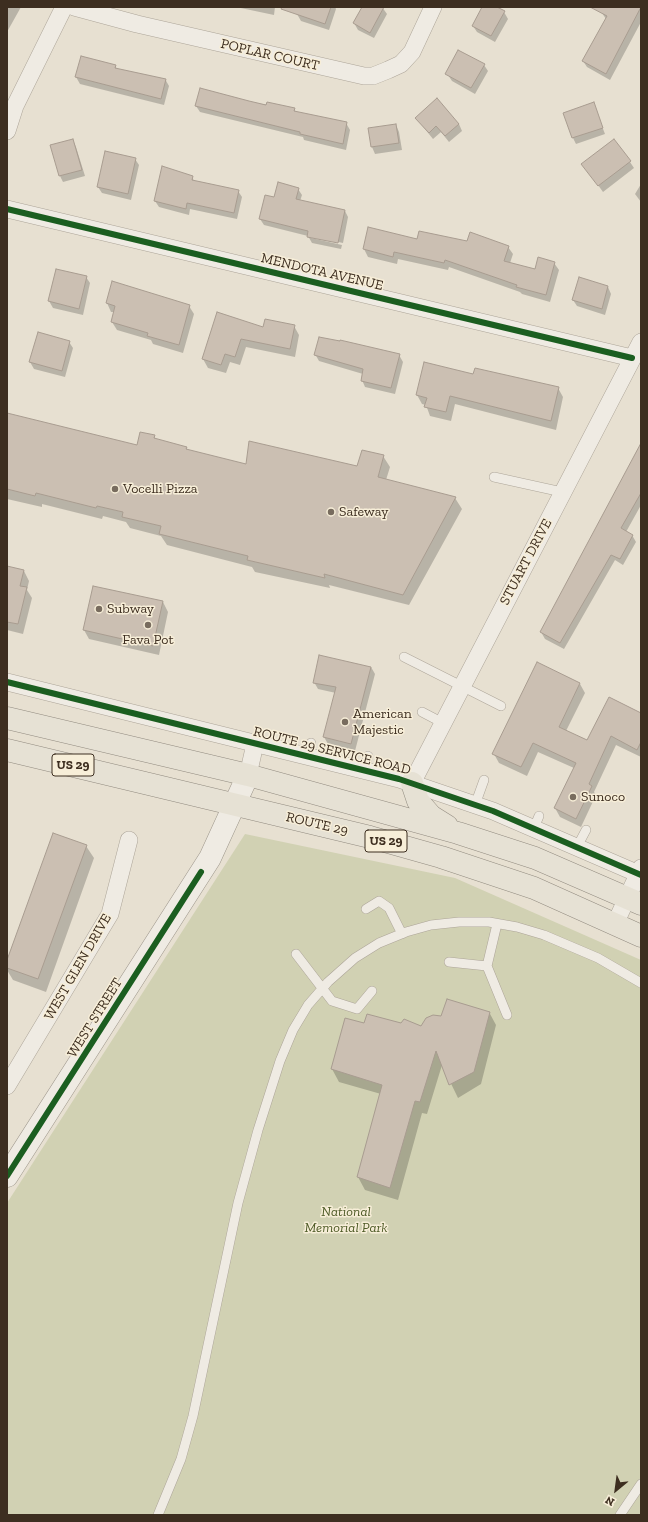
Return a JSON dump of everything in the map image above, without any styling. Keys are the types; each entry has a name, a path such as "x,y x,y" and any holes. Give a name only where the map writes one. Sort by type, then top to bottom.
{"main road":[{"name":"ROUTE 29","path":"7,718 248,775 458,833 535,858 634,901"},
{"name":"ROUTE 29","path":"7,750 370,837 441,857 534,888 641,936"},
{"name":"WEST STREET","path":"7,1176 210,858 248,775"},
{"path":"412,783 418,801 431,816 458,833"}],"street":[{"path":"7,131 15,106 64,7"},
{"name":"POPLAR COURT","path":"74,7 145,26 364,76 373,76 401,64 412,52 433,7"},
{"name":"MENDOTA AVENUE","path":"7,209 632,358"},
{"name":"STUART DRIVE","path":"412,783 641,342"},
{"name":"ROUTE 29 SERVICE ROAD","path":"7,682 255,744 310,750 366,763 412,783 475,805 537,822 577,847 640,872"},
{"name":"WEST STREET","path":"248,775 255,744"},
{"name":"WEST GLEN DRIVE","path":"7,1085 110,914 129,840"},
{"path":"615,924 634,901 640,872"}],"lane":[{"path":"494,477 562,492"},
{"path":"404,657 501,706"},
{"path":"422,712 443,723"},
{"path":"475,805 484,780"},
{"path":"577,847 586,830"},
{"path":"366,909 379,901 389,908 402,934"},
{"path":"158,1515 181,1459 193,1416 238,1203 272,1086 293,1030 308,1005 322,988 355,958 379,943 431,925 459,922 517,926 544,935 598,958 641,983"},
{"path":"497,924 487,966 507,1015"},
{"path":"296,954 332,1001 357,1009 372,991"},
{"path":"449,962 487,966"},
{"path":"620,1515 641,1484"}],"green space":[{"name":"National Memorial Park","path":"245,834 455,878 641,960 641,1515 7,1515 7,1203"}],"building":[{"path":"282,7 331,7 325,24 281,9"},
{"path":"362,7 384,7 370,33 353,23"},
{"path":"482,7 497,7 505,11 491,36 472,26"},
{"path":"590,7 641,7 606,74 582,61 607,16"},
{"path":"458,50 485,64 471,88 445,74"},
{"path":"81,56 116,65 115,68 166,79 161,99 75,77"},
{"path":"200,88 266,105 267,102 295,108 294,111 347,122 343,144 195,106"},
{"path":"437,98 459,124 445,136 436,126 429,133 415,118"},
{"path":"594,102 603,128 572,138 563,113"},
{"path":"396,124 399,143 371,147 368,128"},
{"path":"73,139 82,170 59,176 50,145"},
{"path":"614,139 631,161 598,186 581,164"},
{"path":"105,151 136,158 128,194 97,187"},
{"path":"162,166 193,176 192,180 239,190 234,213 187,203 186,209 154,201"},
{"path":"278,182 299,188 296,199 345,210 338,243 307,237 308,231 259,219 265,195 274,197"},
{"path":"368,227 417,239 419,231 467,241 470,232 509,246 504,261 535,269 538,257 555,262 546,295 516,287 517,285 445,260 444,263 394,252 393,257 363,249"},
{"path":"56,269 87,276 79,309 48,301"},
{"path":"579,277 608,286 602,309 572,300"},
{"path":"112,281 190,305 179,345 147,336 148,333 111,322 115,306 106,303"},
{"path":"217,312 263,327 265,319 295,325 290,349 241,339 235,357 225,354 221,365 202,359"},
{"path":"38,332 70,341 62,371 29,362"},
{"path":"319,337 340,340 400,354 391,388 361,381 363,369 314,355"},
{"path":"424,362 473,374 475,368 559,387 551,421 450,396 446,412 424,407 427,398 416,395"},
{"path":"7,413 137,445 140,432 155,435 154,438 187,447 186,449 246,464 249,441 357,466 362,450 384,455 378,477 456,497 403,595 324,574 325,578 247,560 248,556 159,534 161,526 122,517 123,512 97,506 96,508 36,493 35,496 7,489"},
{"path":"641,443 641,493 621,528 633,535 620,559 611,555 560,643 540,632"},
{"path":"7,566 24,570 20,586 27,587 18,624 7,622"},
{"path":"93,586 163,601 153,646 83,630"},
{"path":"319,655 371,667 351,744 323,737 336,687 313,683"},
{"path":"537,662 580,683 559,727 587,740 609,697 641,713 641,742 637,750 611,736 589,784 592,786 576,819 554,808 576,763 533,743 521,767 492,754"},
{"path":"53,833 87,845 38,979 7,968 7,960"},
{"path":"447,999 490,1012 474,1072 449,1085 436,1051 420,1102 415,1101 390,1188 357,1177 382,1085 331,1069 345,1018 364,1023 367,1014 401,1023 404,1019 421,1026 426,1018 433,1015 441,1016"}],"cycle path":[{"path":"7,209 632,358"},
{"path":"7,682 399,779 493,811 641,875"},
{"path":"7,1176 201,872"}],"place":[{"name":"Vocelli Pizza","path":"115,489"},
{"name":"Safeway","path":"331,512"},
{"name":"Subway","path":"99,609"},
{"name":"Fava Pot","path":"148,625"},
{"name":"American Majestic","path":"345,722"},
{"name":"Sunoco","path":"573,797"}]}
